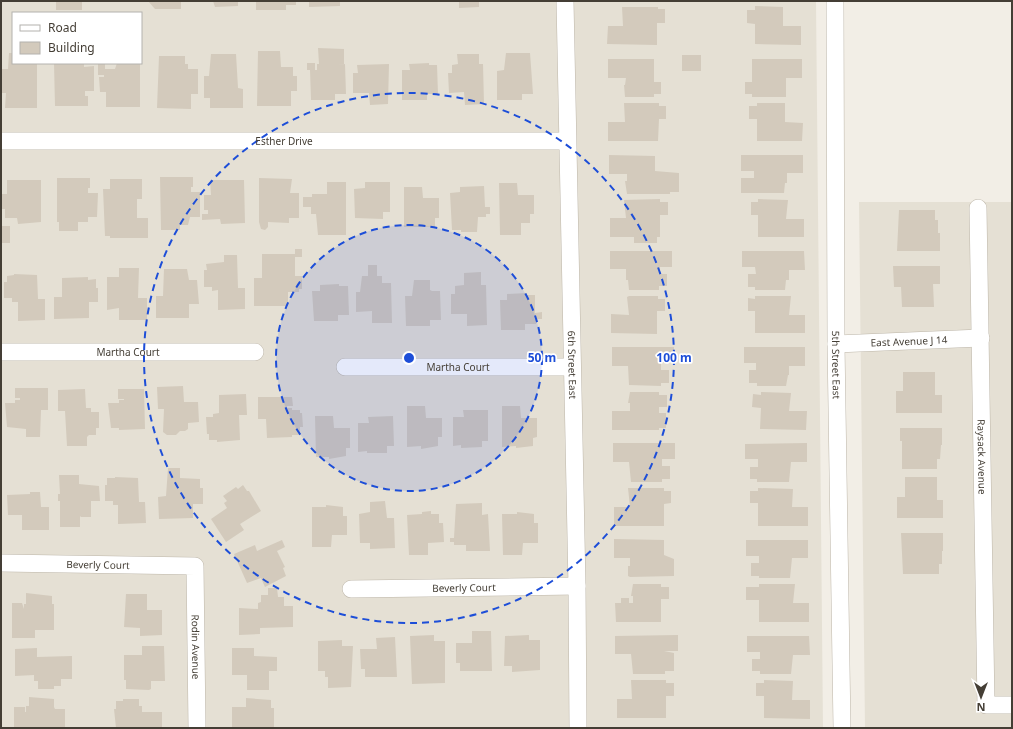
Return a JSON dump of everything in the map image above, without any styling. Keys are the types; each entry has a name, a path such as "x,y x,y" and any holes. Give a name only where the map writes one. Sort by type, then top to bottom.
{"street":[{"name":"6th Street East","path":"565,1 577,586 578,728"},
{"name":"5th Street East","path":"835,1 836,344 842,728"},
{"name":"Esther Drive","path":"1,141 567,141"},
{"name":"Raysack Avenue","path":"978,208 986,705 1012,705"},
{"name":"East Avenue J 14","path":"836,344 981,338"},
{"name":"Martha Court","path":"1,352 255,352"},
{"name":"Martha Court","path":"345,367 572,367"},
{"name":"Beverly Court","path":"1,563 194,566"},
{"name":"Rodin Avenue","path":"194,566 197,728"},
{"name":"Beverly Court","path":"351,589 577,586"}],"shaded area":[{"path":"1,1 816,1 823,728 1,728"},
{"path":"859,202 1012,202 1012,728 865,728"}],"building":[{"path":"56,1 82,1 82,10 56,10"},
{"path":"148,1 181,1 181,9 155,9"},
{"path":"213,1 238,1 238,6 215,7"},
{"path":"256,1 296,1 296,5 286,5 286,10 256,10"},
{"path":"309,1 340,1 340,6 309,7"},
{"path":"459,1 479,1 479,7 459,8"},
{"path":"755,6 783,7 783,26 801,26 801,45 755,44 755,24 747,23 747,10 755,10"},
{"path":"622,7 658,7 658,9 665,9 665,23 657,23 657,45 607,44 608,26 623,26"},
{"path":"318,48 344,49 344,64 337,65 345,64 346,94 335,94 335,100 311,100 310,70 307,70 307,63 315,63 315,70 317,70 317,64 319,64"},
{"path":"258,51 280,51 281,67 293,67 293,76 297,76 297,91 291,91 291,106 257,106"},
{"path":"9,53 12,53 12,64 37,64 37,108 5,108 6,93 1,93 1,69 8,69"},
{"path":"506,53 530,53 533,94 522,94 522,100 497,100 497,71 504,70"},
{"path":"211,54 236,54 238,88 243,89 243,108 210,108 210,98 204,98 204,76 209,76"},
{"path":"457,54 479,54 479,64 483,64 484,104 465,105 464,92 449,93 448,73 452,73 452,65 458,64"},
{"path":"682,55 701,55 701,71 682,71"},
{"path":"159,56 185,56 185,64 188,64 188,69 198,69 198,94 191,94 191,109 157,108"},
{"path":"608,59 654,59 654,82 661,82 661,94 654,94 654,97 625,97 624,85 626,78 608,78"},
{"path":"752,59 802,59 802,78 786,78 786,97 752,97 752,94 745,94 745,82 752,82"},
{"path":"429,63 429,65 437,65 438,94 427,94 427,100 402,100 402,70 410,70 409,64"},
{"path":"54,64 84,64 84,67 94,66 94,91 85,91 85,96 88,96 88,106 55,106"},
{"path":"98,64 105,64 105,69 115,69 117,64 140,64 140,107 106,107 106,92 100,92 99,77 104,77 104,75 98,75"},
{"path":"389,64 388,104 370,105 369,93 353,93 353,73 358,73 357,65"},
{"path":"624,103 659,103 659,106 666,106 666,119 659,119 658,141 608,141 608,122 625,122"},
{"path":"757,103 785,103 785,122 803,123 802,141 757,141 757,119 749,119 749,106 757,106"},
{"path":"609,155 655,156 655,171 679,173 679,192 670,192 670,194 627,194 625,181 627,181 627,174 609,174"},
{"path":"741,155 803,155 803,173 787,173 787,183 785,183 784,193 741,193 741,178 754,178 754,171 741,171"},
{"path":"160,177 193,177 193,187 191,187 191,192 200,192 200,217 190,217 188,225 180,225 180,230 161,230"},
{"path":"57,178 90,178 90,188 88,188 88,193 98,193 97,217 88,217 88,222 78,222 78,231 59,231 59,222 57,222"},
{"path":"259,178 292,179 290,193 299,193 299,218 289,218 289,223 268,222 268,227 265,230 261,229 259,222"},
{"path":"110,179 142,179 142,199 137,199 137,218 148,218 148,238 110,238 110,236 105,236 103,189 110,189"},
{"path":"7,180 41,180 41,222 18,224 17,218 5,218 5,209 1,209 1,194 7,194"},
{"path":"210,180 244,180 245,223 221,224 220,219 202,220 202,214 208,214 208,210 204,210 204,195 211,195"},
{"path":"327,182 346,182 346,235 318,235 316,214 311,214 311,207 303,207 303,197 312,197 312,194 327,194"},
{"path":"365,182 390,182 390,212 383,212 383,219 355,218 354,189 365,188"},
{"path":"499,183 517,183 518,195 534,195 534,214 530,214 530,223 521,223 521,235 500,235"},
{"path":"484,186 485,207 490,207 490,214 486,214 486,217 478,217 477,232 461,232 461,230 452,230 450,193 460,192 460,187"},
{"path":"404,187 422,187 423,198 439,198 439,218 435,218 435,227 404,227"},
{"path":"660,199 660,202 668,202 668,215 660,215 660,237 657,237 657,243 634,243 634,237 610,237 610,218 626,218 624,200"},
{"path":"758,199 788,200 786,219 804,219 804,237 758,237 758,215 751,215 751,202 758,202"},
{"path":"899,210 935,210 935,220 938,220 938,233 940,233 940,251 897,251"},
{"path":"1,226 10,226 10,243 1,243"},
{"path":"295,249 302,249 302,257 295,257 295,276 302,276 302,289 299,289 299,292 288,292 288,306 254,306 254,278 262,278 262,254 295,254"},
{"path":"610,251 672,251 672,267 660,267 660,274 667,274 667,286 659,286 659,290 629,290 628,280 626,280 626,269 610,269"},
{"path":"742,251 804,251 805,270 789,270 789,280 786,280 785,290 755,290 755,287 748,287 748,274 756,274 755,267 742,267"},
{"path":"224,255 237,255 238,288 245,288 245,309 218,310 218,290 212,291 212,287 204,287 204,270 207,270 206,264 224,262"},
{"path":"368,265 377,265 377,276 382,276 382,283 391,283 392,323 372,323 372,311 356,312 356,292 360,292 362,276 368,276"},
{"path":"893,266 940,266 940,284 933,284 934,307 902,307 901,287 894,287"},
{"path":"119,268 139,268 138,298 147,298 147,320 119,320 119,308 107,310 107,277 119,277"},
{"path":"164,269 187,269 189,280 197,280 199,304 189,304 189,318 156,318 156,296 163,296"},
{"path":"481,272 481,285 486,285 487,325 467,326 467,314 451,314 451,294 455,294 455,286 464,285 464,273"},
{"path":"14,274 37,275 38,299 45,299 45,320 18,321 18,302 12,302 12,298 4,298 4,282 7,282 7,276"},
{"path":"88,277 88,280 96,279 96,288 98,288 98,302 89,302 89,318 54,319 54,297 62,297 62,278"},
{"path":"414,280 430,280 430,290 440,291 441,320 430,320 430,326 406,326 405,296 412,296"},
{"path":"339,284 339,286 348,286 349,315 338,315 338,321 314,321 312,291 320,291 320,285"},
{"path":"527,293 527,295 535,295 535,313 542,312 542,319 536,319 536,324 525,324 525,330 501,330 500,300 507,300 507,294"},
{"path":"658,296 658,299 665,299 665,311 657,311 657,334 611,333 611,314 629,315 627,297"},
{"path":"755,296 791,296 789,315 805,315 805,333 755,333 755,311 748,311 748,298 755,299"},
{"path":"612,347 674,347 674,363 661,363 661,370 669,370 669,383 661,383 661,386 629,385 628,366 612,366"},
{"path":"744,347 805,347 805,366 789,366 789,375 786,386 757,386 757,383 749,383 749,370 756,370 756,363 744,363"},
{"path":"903,372 935,372 935,395 942,395 942,413 896,413 896,391 903,391"},
{"path":"183,386 184,402 198,402 199,422 188,423 188,429 185,431 180,431 176,435 167,435 163,432 164,409 158,409 157,387"},
{"path":"15,388 48,388 48,410 41,410 40,437 26,437 26,429 7,427 5,403 15,403 15,400 20,400 20,398 15,398"},
{"path":"85,389 86,408 91,408 91,412 99,412 99,428 96,428 96,435 89,435 87,437 87,446 67,446 65,411 58,411 58,390"},
{"path":"118,389 144,389 145,429 119,430 119,428 111,428 108,403 119,403 119,400 124,400 118,399"},
{"path":"630,392 659,392 659,395 667,395 667,407 659,407 659,413 666,413 666,428 659,428 659,430 612,430 612,411 630,411 630,403 628,403"},
{"path":"761,392 791,393 789,411 807,411 806,430 760,429 761,408 752,407 753,394 761,395"},
{"path":"246,394 247,415 239,415 240,440 217,442 217,440 209,440 209,434 207,434 206,417 213,417 213,414 219,413 219,395"},
{"path":"258,397 292,397 293,406 287,406 287,408 292,408 292,410 300,410 300,413 302,413 303,427 300,427 300,435 292,435 292,437 267,438 266,419 258,419"},
{"path":"407,406 425,406 426,418 442,418 442,437 438,437 438,446 421,449 421,446 407,447"},
{"path":"502,406 520,406 521,418 537,418 537,437 533,438 533,446 516,448 516,446 502,447"},
{"path":"463,410 488,410 488,441 482,441 482,447 461,448 461,445 453,446 453,417 464,417"},
{"path":"315,416 333,416 334,428 350,428 350,448 346,448 346,456 329,459 329,457 316,457"},
{"path":"393,416 394,446 387,446 387,453 367,453 367,451 358,452 358,423 369,423 368,417"},
{"path":"900,428 942,428 942,445 940,459 937,459 937,469 902,469 902,441 900,441"},
{"path":"613,443 675,443 675,459 662,459 662,466 670,466 670,479 662,479 662,482 631,482 629,462 613,462"},
{"path":"807,443 807,462 791,462 789,482 757,482 757,479 750,479 750,467 758,467 758,459 745,459 745,444"},
{"path":"168,468 180,468 180,478 200,479 200,488 203,488 203,504 193,504 193,518 159,519 158,497 166,496"},
{"path":"59,475 79,475 79,484 99,486 100,501 91,501 91,517 80,516 80,527 60,527 60,501 58,501 58,494 60,494"},
{"path":"905,477 937,477 937,500 943,500 943,518 897,518 897,497 905,497"},
{"path":"107,478 138,478 139,502 145,502 146,523 118,524 118,505 113,505 113,501 105,501 105,485 107,485"},
{"path":"243,485 247,491 249,491 261,511 240,524 244,530 226,542 211,519 227,508 224,503 227,501 223,496 236,487 238,489"},
{"path":"628,488 664,488 664,491 671,491 671,503 664,504 664,526 614,526 614,507 630,507"},
{"path":"758,488 793,489 792,507 808,507 808,526 758,526 758,503 750,503 750,491 758,491"},
{"path":"30,492 40,492 41,507 49,507 49,530 22,530 22,515 8,515 7,495 30,494"},
{"path":"385,501 387,518 394,518 395,548 370,549 370,543 360,543 359,514 370,512 370,502"},
{"path":"482,503 482,515 488,514 490,551 466,551 466,545 454,545 454,542 450,542 450,538 454,538 456,504"},
{"path":"326,505 343,507 343,516 347,516 347,535 332,535 331,547 312,547 312,507 326,507"},
{"path":"431,511 431,514 439,514 439,523 443,523 444,542 428,543 428,555 409,555 407,515 422,514 422,512"},
{"path":"517,512 534,514 534,523 538,523 538,543 523,543 522,555 503,555 502,514 517,514"},
{"path":"901,533 943,533 942,564 939,564 939,574 903,574"},
{"path":"614,539 664,540 664,555 674,559 674,576 628,576 630,558 614,558"},
{"path":"282,540 285,547 277,551 285,567 283,568 286,576 265,587 261,578 247,583 234,554 255,545 257,551"},
{"path":"746,540 808,540 808,558 792,558 790,578 759,578 759,576 751,576 751,563 759,563 759,556 746,556"},
{"path":"633,584 661,584 661,587 669,587 669,599 661,599 661,622 616,622 615,603 621,603 621,598 629,598 629,603 633,603 633,596 631,596"},
{"path":"759,584 795,584 793,603 809,603 809,622 759,622 759,600 746,600 746,587 759,587"},
{"path":"268,588 277,588 278,597 284,597 284,606 293,606 293,627 260,628 260,634 239,635 239,608 258,609 258,603 261,602 261,595 268,595"},
{"path":"26,593 52,596 52,604 54,604 54,630 35,630 35,638 12,638 12,603 22,603 24,609 24,604 26,604"},
{"path":"126,594 147,594 147,610 162,610 162,635 140,636 140,628 124,627"},
{"path":"472,631 491,631 492,671 460,671 460,663 456,663 456,643 472,643"},
{"path":"434,635 434,641 445,641 445,683 412,684 410,636"},
{"path":"529,635 529,640 540,640 540,670 512,672 512,666 504,666 505,636"},
{"path":"678,635 678,651 664,651 674,653 674,671 665,671 665,674 633,674 631,654 615,654 615,636"},
{"path":"747,636 809,636 810,655 793,655 791,674 760,674 760,671 752,671 752,659 760,659 760,652 747,652"},
{"path":"395,637 397,677 365,677 365,669 361,669 360,649 377,649 376,638"},
{"path":"342,640 342,646 353,646 351,687 328,688 328,677 325,677 325,671 318,671 318,641"},
{"path":"142,646 164,646 165,681 151,681 151,689 149,690 126,689 126,680 124,680 124,655 142,655"},
{"path":"37,648 37,657 72,656 72,679 61,679 61,686 54,686 54,689 38,689 38,681 34,681 34,675 15,676 15,649"},
{"path":"232,648 254,648 254,656 277,657 277,671 269,671 269,690 247,690 247,675 232,675"},
{"path":"631,680 666,680 666,683 674,683 674,696 666,696 666,718 617,718 617,699 632,699"},
{"path":"764,680 793,681 792,700 810,700 810,719 764,718 764,696 756,696 756,683 764,683"},
{"path":"29,697 54,699 55,709 65,709 65,728 14,728 14,707 25,707 26,712 26,706 29,706"},
{"path":"246,698 271,700 271,708 274,708 274,728 232,728 232,707 246,707"},
{"path":"123,699 139,699 139,706 142,706 142,712 162,712 162,728 116,728 114,709 116,709 116,701 123,701"}]}
